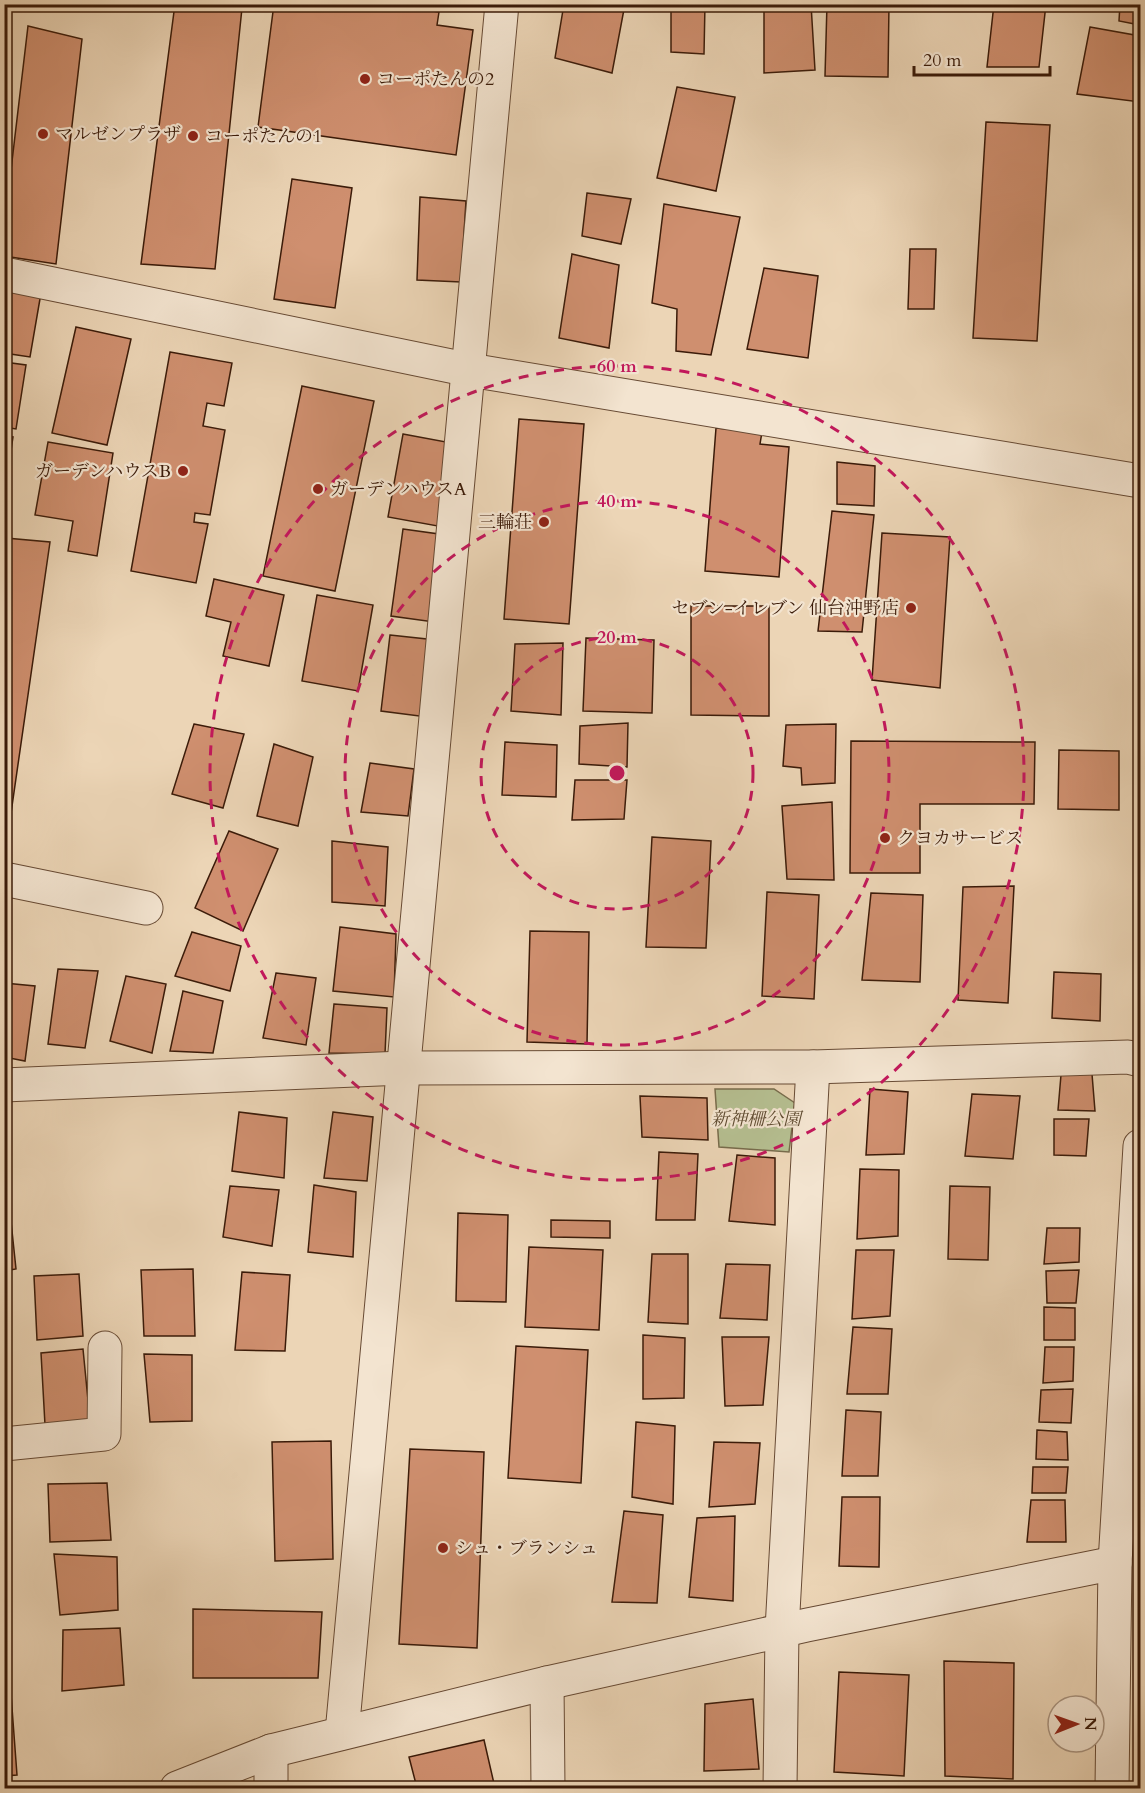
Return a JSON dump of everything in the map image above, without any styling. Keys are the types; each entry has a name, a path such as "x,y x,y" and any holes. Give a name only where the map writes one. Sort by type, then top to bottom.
{"street":[{"path":"342,1733 402,1068 470,370 502,4"},
{"path":"4,274 470,370 1140,481"},
{"path":"4,879 146,908"},
{"path":"4,1085 402,1068 813,1067 1128,1057 1140,1060"},
{"path":"780,1788 783,1630 813,1067"},
{"path":"1112,1788 1114,1563 1140,1146"},
{"path":"4,1444 104,1434 105,1348"},
{"path":"177,1788 271,1751 547,1683 783,1630 1114,1563"},
{"path":"547,1683 548,1788"},
{"path":"271,1751 271,1788"}],"green space":[{"name":"新神柵公園","path":"715,1089 774,1089 795,1103 789,1152 719,1147"}],"building":[{"name":"コーポたんの1","path":"175,4 210,4 242,8 215,269 141,264"},
{"name":"コーポたんの2","path":"274,4 388,4 439,12 437,25 473,30 456,155 258,127"},
{"path":"564,4 625,4 612,73 555,58"},
{"path":"671,4 705,4 704,54 671,52"},
{"path":"764,4 811,4 815,70 764,73"},
{"path":"827,4 889,4 888,77 825,76"},
{"path":"994,4 1046,4 1039,67 987,67"},
{"path":"1120,4 1140,4 1140,25 1119,21"},
{"name":"マルゼンプラザ","path":"28,26 82,39 56,264 4,256 4,229"},
{"path":"1090,27 1140,36 1140,102 1077,94"},
{"path":"677,87 735,97 716,191 657,178"},
{"path":"986,122 1050,125 1037,341 973,338"},
{"path":"292,179 352,188 335,308 274,299"},
{"path":"587,193 631,199 621,244 582,236"},
{"path":"420,197 466,201 461,282 417,280"},
{"path":"664,204 740,217 711,355 676,351 677,309 652,303"},
{"path":"910,249 936,249 934,309 908,309"},
{"path":"572,254 619,265 609,348 559,338"},
{"path":"764,268 818,276 808,358 747,349"},
{"path":"4,287 41,293 30,357 4,353"},
{"path":"76,327 131,339 107,445 52,433"},
{"name":"ガーデンハウスB","path":"170,352 232,363 224,406 207,403 203,426 225,430 210,515 195,513 194,522 208,524 196,583 131,571"},
{"path":"4,362 26,365 16,429 4,427"},
{"name":"ガーデンハウスA","path":"302,386 374,401 335,591 263,576"},
{"name":"三輪荘","path":"519,419 584,424 569,624 504,619"},
{"path":"716,428 762,432 760,444 789,447 779,577 705,571"},
{"path":"403,434 457,444 443,527 388,517"},
{"path":"4,436 13,437 4,497"},
{"path":"48,442 113,453 97,556 68,551 73,521 35,515"},
{"path":"837,462 875,466 874,506 837,504"},
{"path":"832,511 874,515 862,632 818,631"},
{"path":"4,521 7,522 6,538 50,542 9,827 4,827"},
{"path":"403,529 446,535 434,622 391,616"},
{"name":"セブン-イレブン 仙台沖野店","path":"882,533 950,537 940,688 872,680"},
{"path":"214,579 284,595 269,666 223,656 231,622 206,616"},
{"path":"317,595 373,605 358,691 302,681"},
{"path":"691,606 769,606 769,716 691,715"},
{"path":"390,635 436,640 427,717 381,711"},
{"path":"586,638 654,640 652,713 583,711"},
{"path":"563,643 561,715 511,711 515,644"},
{"path":"628,723 627,767 579,764 580,726"},
{"path":"194,724 244,734 223,808 172,794"},
{"path":"836,724 835,783 802,785 801,768 783,766 786,725"},
{"name":"クヨカサービス","path":"851,741 1035,742 1034,804 920,804 920,873 850,873"},
{"path":"505,742 557,745 556,797 502,795"},
{"path":"274,744 313,757 298,826 257,816"},
{"path":"1059,750 1119,751 1119,810 1058,809"},
{"path":"370,763 414,769 408,816 361,812"},
{"path":"575,780 627,780 624,819 572,820"},
{"path":"832,802 834,880 787,879 782,806"},
{"path":"229,831 278,849 243,931 195,908"},
{"path":"652,837 711,841 706,948 646,947"},
{"path":"332,841 388,847 385,906 332,902"},
{"path":"1014,886 1008,1003 958,1000 963,887"},
{"path":"767,892 819,895 814,999 762,996"},
{"path":"871,893 923,895 920,982 862,980"},
{"path":"340,927 396,934 394,997 333,991"},
{"path":"530,931 589,932 587,1044 527,1042"},
{"path":"192,932 241,946 230,991 175,976"},
{"path":"58,969 98,971 85,1048 48,1044"},
{"path":"1054,972 1101,974 1100,1021 1052,1018"},
{"path":"276,973 316,978 306,1045 263,1038"},
{"path":"126,976 166,984 152,1053 110,1041"},
{"path":"4,983 35,986 25,1061 4,1057"},
{"path":"183,991 223,1001 213,1053 170,1051"},
{"path":"334,1004 387,1008 385,1054 329,1053"},
{"path":"1092,1074 1095,1111 1058,1110 1061,1075"},
{"path":"870,1089 908,1092 904,1154 866,1155"},
{"path":"972,1094 1020,1096 1013,1159 965,1156"},
{"path":"640,1096 707,1098 708,1140 642,1137"},
{"path":"239,1112 287,1118 284,1178 232,1171"},
{"path":"333,1112 373,1117 367,1181 324,1178"},
{"path":"1054,1119 1089,1119 1086,1156 1054,1155"},
{"path":"659,1152 698,1154 695,1220 656,1220"},
{"path":"4,1155 16,1269 4,1271"},
{"path":"737,1155 775,1158 775,1225 729,1221"},
{"path":"860,1169 899,1170 898,1236 857,1239"},
{"path":"314,1185 356,1192 353,1257 308,1252"},
{"path":"230,1186 279,1190 272,1246 223,1237"},
{"path":"950,1186 990,1187 988,1260 948,1259"},
{"path":"458,1213 508,1215 506,1302 456,1301"},
{"path":"551,1220 610,1221 610,1238 551,1237"},
{"path":"1047,1228 1080,1228 1079,1262 1044,1264"},
{"path":"529,1247 603,1250 599,1330 525,1327"},
{"path":"856,1250 894,1250 890,1316 852,1319"},
{"path":"652,1254 688,1254 688,1324 648,1322"},
{"path":"726,1264 770,1265 767,1320 720,1318"},
{"path":"193,1269 195,1336 144,1336 141,1270"},
{"path":"1079,1270 1076,1303 1047,1303 1046,1271"},
{"path":"242,1272 290,1275 285,1351 235,1350"},
{"path":"79,1274 83,1336 37,1340 34,1276"},
{"path":"1044,1307 1075,1308 1075,1340 1044,1340"},
{"path":"853,1327 892,1329 888,1394 847,1394"},
{"path":"643,1335 685,1338 684,1398 643,1399"},
{"path":"722,1337 769,1337 763,1405 725,1406"},
{"path":"516,1346 588,1350 581,1483 508,1478"},
{"path":"1045,1347 1074,1347 1073,1381 1043,1383"},
{"path":"83,1349 90,1421 45,1425 41,1353"},
{"path":"144,1354 192,1355 192,1421 150,1422"},
{"path":"1073,1389 1071,1423 1039,1422 1041,1390"},
{"path":"846,1410 881,1412 878,1476 842,1476"},
{"path":"636,1422 675,1426 673,1504 632,1497"},
{"path":"1037,1430 1067,1432 1068,1460 1036,1459"},
{"path":"331,1441 333,1559 275,1561 272,1442"},
{"path":"714,1442 760,1443 755,1504 709,1507"},
{"name":"シュ・ブランシュ","path":"410,1449 484,1452 477,1648 399,1644"},
{"path":"1033,1467 1068,1467 1066,1493 1032,1493"},
{"path":"107,1483 111,1540 50,1542 48,1484"},
{"path":"842,1497 880,1497 879,1567 839,1566"},
{"path":"1031,1500 1065,1500 1066,1542 1027,1542"},
{"path":"624,1511 663,1515 657,1603 612,1602"},
{"path":"735,1516 733,1601 689,1597 697,1518"},
{"path":"54,1554 117,1557 118,1610 60,1615"},
{"path":"4,1600 17,1775 4,1776"},
{"path":"193,1609 322,1612 318,1678 193,1678"},
{"path":"120,1628 124,1685 62,1691 63,1630"},
{"path":"944,1661 1014,1663 1013,1779 945,1776"},
{"path":"839,1672 909,1675 904,1776 834,1772"},
{"path":"753,1699 759,1769 704,1771 705,1704"},
{"path":"484,1740 495,1788 417,1788 409,1757"},
{"path":"668,1785 752,1785 752,1788 668,1788"}],"place":[{"name":"コーポたんの2","path":"365,79"},
{"name":"マルゼンプラザ","path":"43,134"},
{"name":"コーポたんの1","path":"193,136"},
{"name":"ガーデンハウスB","path":"183,471"},
{"name":"ガーデンハウスA","path":"318,489"},
{"name":"三輪荘","path":"544,522"},
{"name":"セブン-イレブン 仙台沖野店","path":"911,608"},
{"name":"クヨカサービス","path":"885,838"},
{"name":"シュ・ブランシュ","path":"443,1548"}]}
